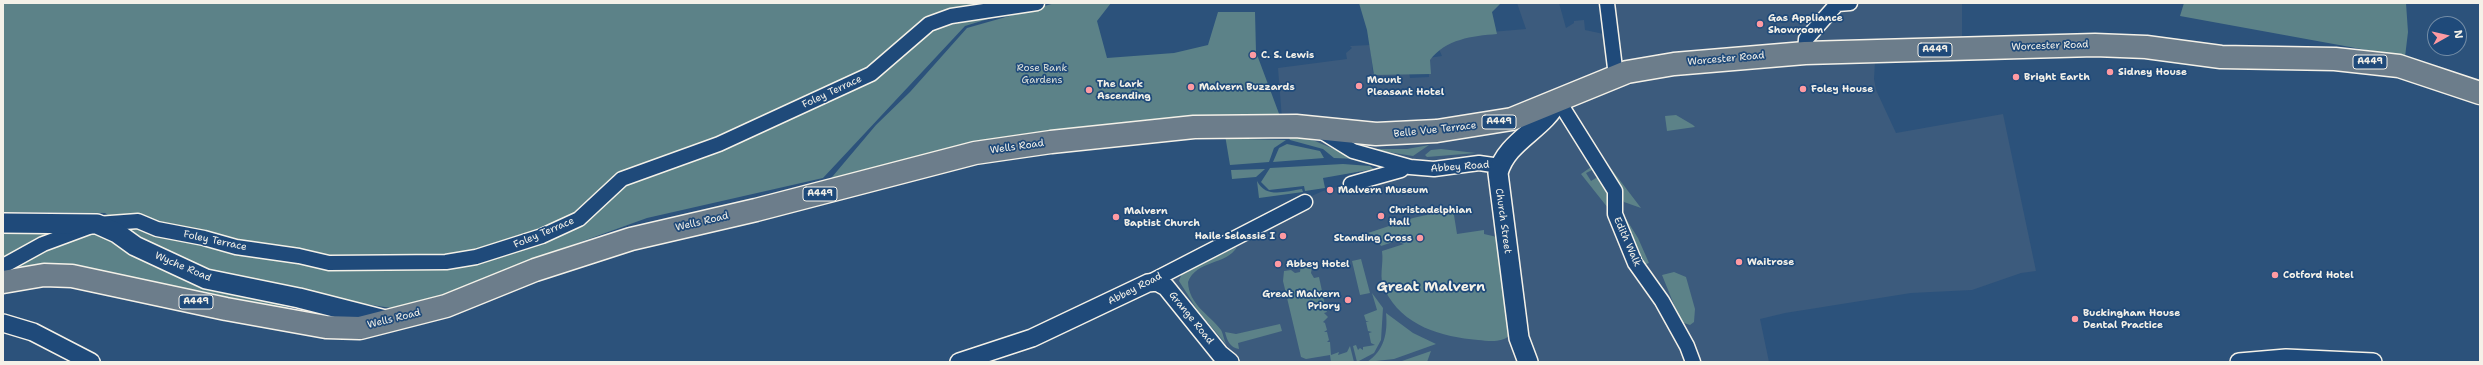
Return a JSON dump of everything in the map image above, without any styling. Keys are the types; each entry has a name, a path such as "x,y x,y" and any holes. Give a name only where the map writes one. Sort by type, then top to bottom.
{"highway":[{"name":"Worcester Road","path":"1616,76 1674,64 1805,53 2095,45 2146,48 2221,57 2335,59 2399,66 2480,93"},
{"name":"Belle Vue Terrace","path":"1316,128 1376,134 1431,132 1512,119 1616,76"},
{"name":"Wells Road","path":"3,282 44,275 72,276 226,309 326,327 360,328 446,306 535,270 631,239 756,210 975,153 1066,140 1194,127 1280,126 1316,128"}],"main road":[{"name":"Church Street","path":"1528,362 1519,338 1499,194 1498,173 1500,166 1513,146 1544,120 1558,100"},
{"name":"Wyche Road","path":"3,223 97,224 117,233 135,246 206,278 315,301 389,321"}],"street":[{"name":"Foley Terrace","path":"3,266 43,244 97,224 138,221 157,229 204,238 236,247 299,256 329,263 446,262 476,257 542,236 579,219 622,179 719,144 871,74 929,24 951,16 1037,3"},
{"path":"1607,3 1616,76"},
{"path":"1805,53 1806,39 1831,10 1837,4 1850,3"},
{"name":"Edith Walk","path":"1558,100 1615,191 1615,214 1635,263 1662,301 1687,346 1693,362"},
{"name":"Wells Road","path":"1316,128 1354,151 1405,166"},
{"name":"Abbey Road","path":"1405,166 1426,169 1479,163 1500,166"},
{"path":"1351,184 1401,170 1405,166"},
{"name":"Abbey Road","path":"959,362 1045,332 1148,283 1305,202"},
{"name":"Grange Road","path":"1148,283 1158,282 1166,287 1220,354 1230,362"},
{"path":"3,323 34,332 91,362"},
{"path":"2239,362 2286,358 2373,362"}],"shaded area":[{"name":"Great Malvern","path":"1517,3 1559,3 1566,28 1574,23 1574,21 1584,20 1585,30 1613,36 1612,11 1617,3 1962,3 1962,42 1876,43 1874,79 1876,90 1896,133 2003,114 2036,271 2021,273 1972,290 1911,293 1785,313 1760,319 1769,362 1235,362 1170,282 1170,271 1286,207 1323,191 1388,173 1385,165 1370,162 1283,132 1278,68 1347,59 1346,53 1352,48 1350,46 1370,45 1373,73 1409,72 1410,78 1429,77 1428,58 1442,56 1438,47 1468,34 1526,29"}],"green space":[{"path":"3,3 1041,3 965,26 823,178 647,218 525,262 481,283 411,311 339,300 212,273 140,237 105,213 3,212"},
{"name":"Rose Bank Gardens","path":"1055,3 1111,3 1097,21 1107,58 1174,53 1208,45 1218,12 1255,12 1256,52 1281,119 827,183 876,125 910,92 967,28"},
{"path":"1359,3 1501,3 1492,12 1497,34 1460,40 1444,47 1430,60 1431,74 1374,75 1367,30"},
{"path":"2184,3 2406,3 2408,32 2405,57 2180,16"},
{"path":"1676,115 1695,127 1667,131 1665,116"},
{"path":"1290,133 1315,141 1357,159 1334,158 1323,149 1290,140 1288,136"},
{"path":"1244,134 1245,139 1286,140 1274,148 1269,162 1230,165 1225,135"},
{"path":"1287,144 1320,151 1324,158 1273,162 1279,148"},
{"path":"1429,145 1413,156 1369,149 1407,149"},
{"path":"1441,149 1476,153 1427,157 1425,155 1431,150"},
{"path":"1343,164 1370,166 1374,169 1323,178 1325,188 1305,191 1304,186 1269,190 1261,182 1270,168"},
{"path":"1594,165 1596,168 1586,173 1591,181 1601,175 1609,191 1608,208 1581,174"},
{"path":"1609,166 1641,208 1624,202"},
{"path":"1265,169 1256,177 1232,179 1231,170"},
{"path":"1257,181 1261,187 1271,192 1302,189 1303,192 1259,198"},
{"path":"1453,209 1457,234 1484,230 1484,234 1497,237 1510,335 1507,338 1491,341 1464,338 1451,336 1424,327 1412,321 1402,313 1392,302 1385,290 1382,281 1382,251 1404,244 1396,241 1381,246 1376,238 1368,233 1413,218"},
{"path":"1621,211 1638,238 1649,263 1641,266"},
{"path":"3,232 93,232 123,248 261,299 309,314 3,277"},
{"path":"1237,247 1226,257 1198,270 1192,275 1188,282 1192,297 1200,309 1221,330 1226,344 1198,311 1179,281 1182,273"},
{"path":"1361,259 1370,293 1360,295 1352,261"},
{"path":"1313,262 1311,273 1314,278 1319,277 1325,305 1322,307 1325,307 1327,312 1324,313 1328,317 1323,322 1325,323 1327,330 1324,332 1327,332 1329,340 1327,342 1330,342 1331,355 1339,352 1338,355 1347,352 1350,346 1354,362 1331,362 1330,355 1306,359 1301,357 1283,281 1284,271 1291,270 1295,273 1300,272 1301,265"},
{"path":"1674,272 1686,277 1695,309 1694,322 1690,325 1681,322 1662,275"},
{"path":"1372,293 1383,308 1381,340 1374,353 1357,362 1353,346 1356,345 1358,350 1360,348 1363,350 1363,347 1375,345 1371,343 1369,333 1372,332 1368,331 1366,322 1369,322 1366,321 1364,315 1377,310"},
{"path":"1386,313 1413,333 1436,344 1394,359 1367,362 1373,358 1384,341"},
{"path":"1280,324 1282,331 1238,343 1239,349 1231,345 1225,332 1236,334"},
{"path":"1431,351 1427,362 1399,362"}],"place":[{"name":"Gas Appliance Showroom","path":"1760,24"},
{"name":"C. S. Lewis","path":"1253,55"},
{"name":"Sidney House","path":"2110,72"},
{"name":"Bright Earth","path":"2016,77"},
{"name":"Mount Pleasant Hotel","path":"1359,86"},
{"name":"Malvern Buzzards","path":"1191,87"},
{"name":"Foley House","path":"1803,89"},
{"name":"The Lark Ascending","path":"1089,90"},
{"name":"Malvern Museum","path":"1330,190"},
{"name":"Christadelphian Hall","path":"1381,216"},
{"name":"Malvern Baptist Church","path":"1116,217"},
{"name":"Haile Selassie I","path":"1283,236"},
{"name":"Standing Cross","path":"1420,238"},
{"name":"Waitrose","path":"1739,262"},
{"name":"Abbey Hotel","path":"1278,264"},
{"name":"Cotford Hotel","path":"2275,275"},
{"name":"Great Malvern Priory","path":"1348,300"},
{"name":"Buckingham House Dental Practice","path":"2075,319"}],"district":[{"name":"Great Malvern","path":"1431,287"}]}
